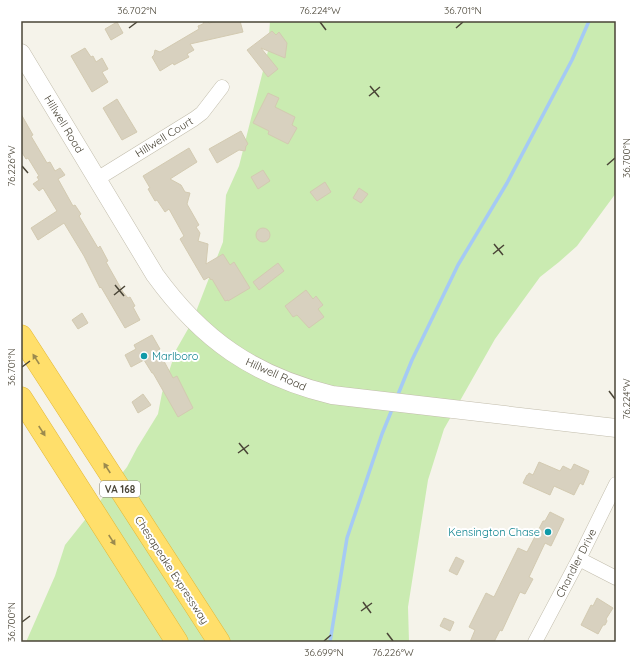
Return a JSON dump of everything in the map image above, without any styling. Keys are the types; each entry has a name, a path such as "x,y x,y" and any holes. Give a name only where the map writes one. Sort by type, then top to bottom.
{"highway":[{"name":"Chesapeake Expressway","path":"21,336 219,642"},
{"name":"VA 168","path":"21,398 177,642"}],"street":[{"name":"Hillwell Road","path":"21,53 155,275 172,298 199,327 224,348 259,370 290,383 314,391 346,398 616,428"},
{"name":"Hillwell Court","path":"97,179 194,119 202,113 222,87"},
{"name":"Chandler Drive","path":"535,642 579,559 616,484"},
{"path":"579,559 616,578"}],"green space":[{"path":"270,21 616,21 616,193 577,246 540,277 495,339 444,429 428,480 408,607 409,642 26,642 55,576 65,545 127,467 158,414 162,393 176,350 192,322 223,242 226,195 239,166 268,51"}],"building":[{"path":"204,21 209,23 218,21 240,21 243,32 190,44 194,50 187,54 189,57 174,65 173,63 160,71 152,57 155,50 160,52 199,29 198,26 203,24"},
{"path":"117,22 123,33 111,40 105,29"},
{"path":"272,31 276,35 279,32 287,43 285,58 261,48 278,69 268,77 247,50"},
{"path":"85,48 91,57 93,56 96,62 102,58 108,69 102,72 108,82 92,92 71,56"},
{"path":"268,93 279,98 275,107 295,117 292,125 297,128 288,144 268,134 269,131 253,123"},
{"path":"117,99 137,132 122,140 103,108"},
{"path":"21,114 33,135 31,136 47,163 50,162 55,171 60,168 65,175 58,179 73,206 75,205 81,214 79,216 98,248 100,246 108,261 106,262 123,292 128,298 130,297 135,306 133,307 140,320 125,328 101,287 100,288 84,256 64,223 38,240 31,228 57,211 43,188 39,191 33,184 39,180 37,177 39,176 28,158 26,159 21,151"},
{"path":"241,131 248,144 245,151 239,150 217,163 209,149"},
{"path":"189,148 197,162 170,179 181,185 185,192 190,193 187,204 199,225 196,227 200,233 198,241 208,244 206,264 223,254 230,265 234,262 250,288 228,301 225,301 212,279 211,280 209,277 204,280 180,239 184,236 169,209 165,212 157,200 155,201 143,176"},
{"path":"263,170 270,181 258,189 251,177"},
{"path":"325,182 331,192 317,201 310,192"},
{"path":"359,188 368,194 361,203 353,198"},
{"path":"263,228 268,230 270,235 268,240 263,242 258,240 256,235 258,230"},
{"path":"278,263 284,271 259,290 253,282"},
{"path":"306,290 313,299 316,296 323,305 318,309 324,317 309,328 297,315 293,317 285,306"},
{"path":"82,313 88,323 78,329 72,320"},
{"path":"152,335 173,378 177,376 193,408 178,417 144,360 131,367 125,355 136,349 134,345"},
{"path":"143,394 151,405 138,413 132,402"},
{"path":"539,462 560,471 563,466 571,470 574,464 589,471 583,485 580,483 574,495 554,486 550,495 523,483 529,473 533,475"},
{"path":"550,512 564,519 551,546 545,543 529,577 533,579 525,594 520,592 502,631 500,630 494,642 470,642 475,630 469,627 486,593 494,597 518,548 527,552 543,521 545,521"},
{"path":"456,557 464,561 457,575 449,571"},
{"path":"597,598 613,608 606,619 607,621 605,625 603,625 598,634 581,625 591,605 593,606"},
{"path":"444,618 454,622 450,631 440,626"}],"waterway":[{"path":"397,397 412,360 458,265 507,183 572,60 589,21"},
{"path":"330,642 347,538 382,434 393,407"}],"place":[{"name":"Marlboro","path":"144,356"},
{"name":"Kensington Chase","path":"548,532"}]}
